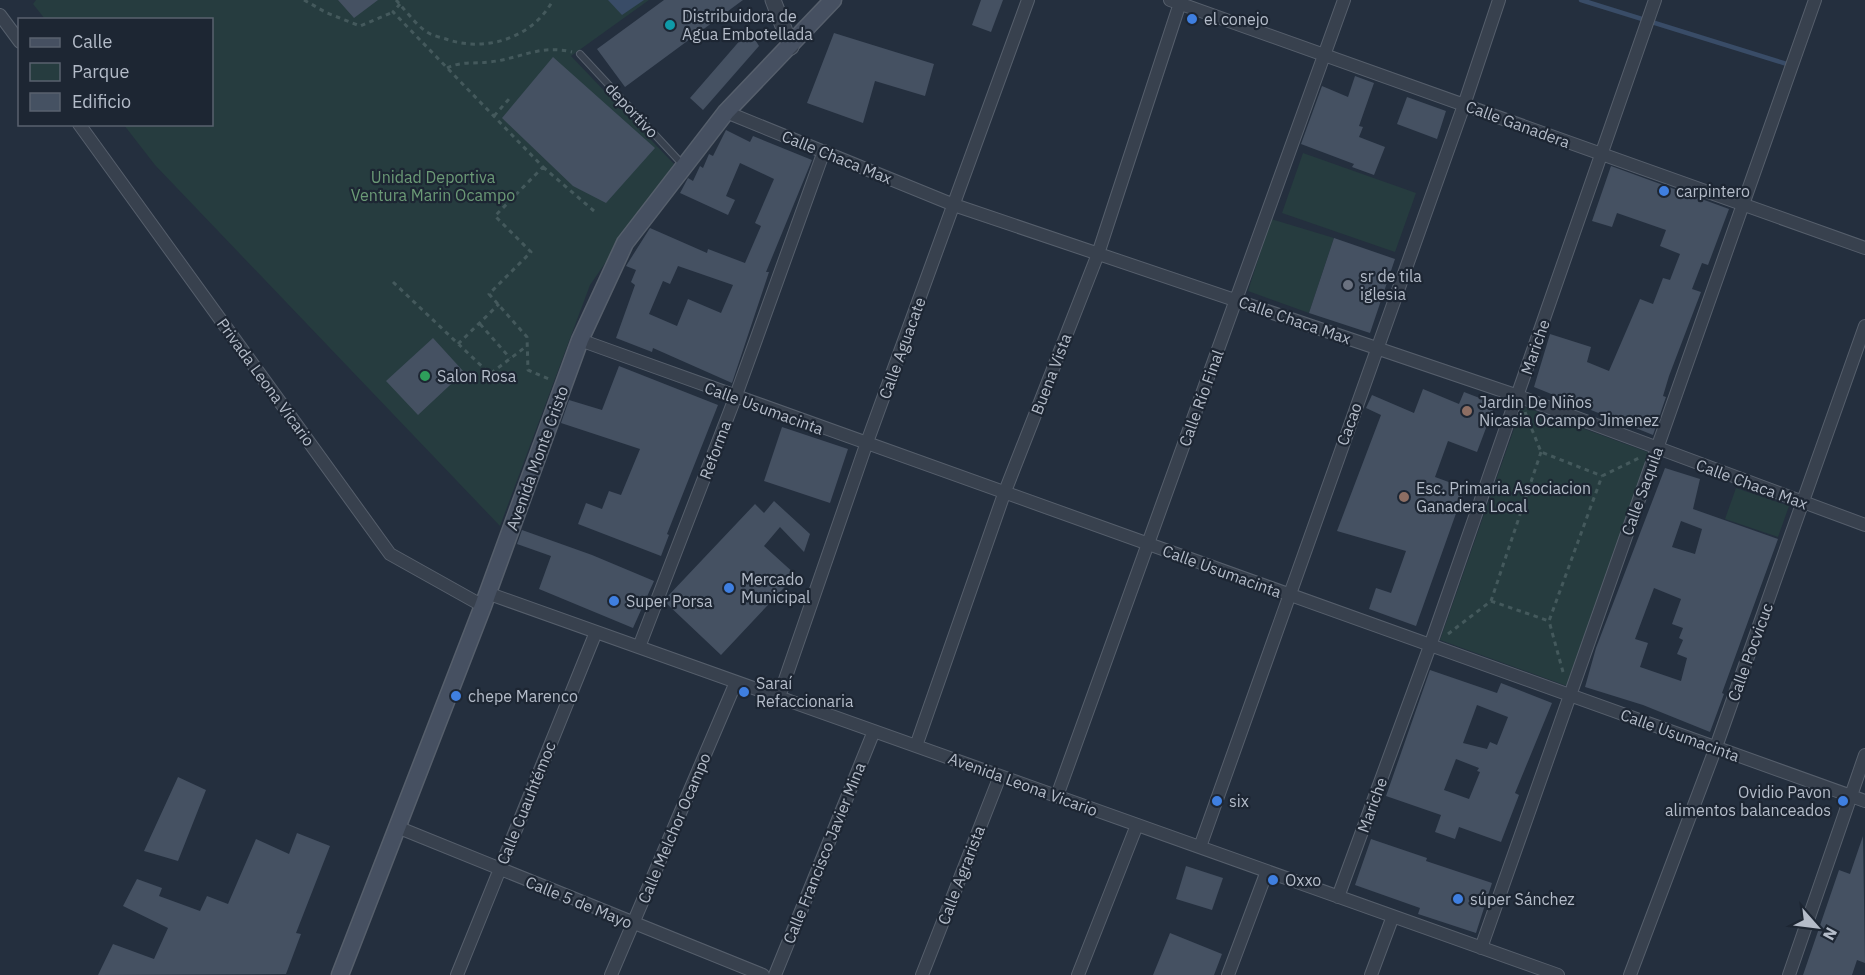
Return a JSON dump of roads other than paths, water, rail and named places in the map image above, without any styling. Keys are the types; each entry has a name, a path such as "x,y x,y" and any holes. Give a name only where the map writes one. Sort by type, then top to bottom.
{"main road":[{"name":"Avenida Monte Cristo","path":"340,975 485,599 580,340 625,243 726,112 833,0"}],"street":[{"path":"773,0 790,47"},
{"name":"Calle Aguacate","path":"779,697 866,445 1028,0"},
{"name":"Calle Río Final","path":"1057,796 1344,0"},
{"name":"Cacao","path":"1200,847 1287,595 1464,105 1499,0"},
{"name":"Mariche","path":"1338,897 1430,646 1655,0"},
{"name":"Calle Saquila","path":"1481,948 1815,0"},
{"name":"Calle Ganadera","path":"1177,1 1865,248"},
{"name":"Buena Vista","path":"916,746 1004,494 1098,254 1177,1"},
{"path":"0,15 18,39"},
{"name":"Calle Chaca Max","path":"726,112 954,205 1518,396 1865,525"},
{"name":"Privada Leona Vicario","path":"80,126 390,554 485,599"},
{"name":"Reforma","path":"639,647 735,398 824,151"},
{"name":"Calle Pocvicuc","path":"1630,975 1716,747 1865,326"},
{"name":"Calle Usumacinta","path":"580,340 866,445 1865,801"},
{"name":"Avenida Leona Vicario","path":"485,599 639,647 1481,948 1526,970 1558,975"},
{"name":"Calle Cuauhtémoc","path":"458,975 498,870 596,632"},
{"name":"Calle Melchor Ocampo","path":"611,975 736,682"},
{"name":"Calle Francisco Javier Mina","path":"775,975 874,731"},
{"path":"1789,975 1865,755"},
{"name":"Calle Agrarista","path":"922,975 1000,776"},
{"path":"1078,975 1137,825"},
{"name":"Calle 5 de Mayo","path":"397,827 498,870 763,975"},
{"path":"1228,975 1267,871"},
{"path":"1371,975 1393,916"}],"lane":[{"name":"deportivo","path":"580,54 684,166"}],"water":[{"path":"608,0 644,0 622,15"}],"waterway":[{"path":"1581,0 1790,65"}],"place":[{"name":"el conejo","path":"1192,19"},
{"name":"Distribuidora de Agua Embotellada","path":"670,25"},
{"name":"carpintero","path":"1664,191"},
{"name":"sr de tila iglesia","path":"1348,285"},
{"name":"Salon Rosa","path":"425,376"},
{"name":"Jardin De Niños Nicasia Ocampo Jimenez","path":"1467,411"},
{"name":"Esc. Primaria Asociacion Ganadera Local","path":"1404,497"},
{"name":"Mercado Municipal","path":"729,588"},
{"name":"Super Porsa","path":"614,601"},
{"name":"Saraí Refaccionaria","path":"744,692"},
{"name":"chepe Marenco","path":"456,696"},
{"name":"six","path":"1217,801"},
{"name":"Ovidio Pavon alimentos balanceados","path":"1843,801"},
{"name":"Oxxo","path":"1273,880"},
{"name":"súper Sánchez","path":"1458,899"}],"park label":[{"name":"Unidad Deportiva Ventura Marin Ocampo","path":"433,186"}]}
